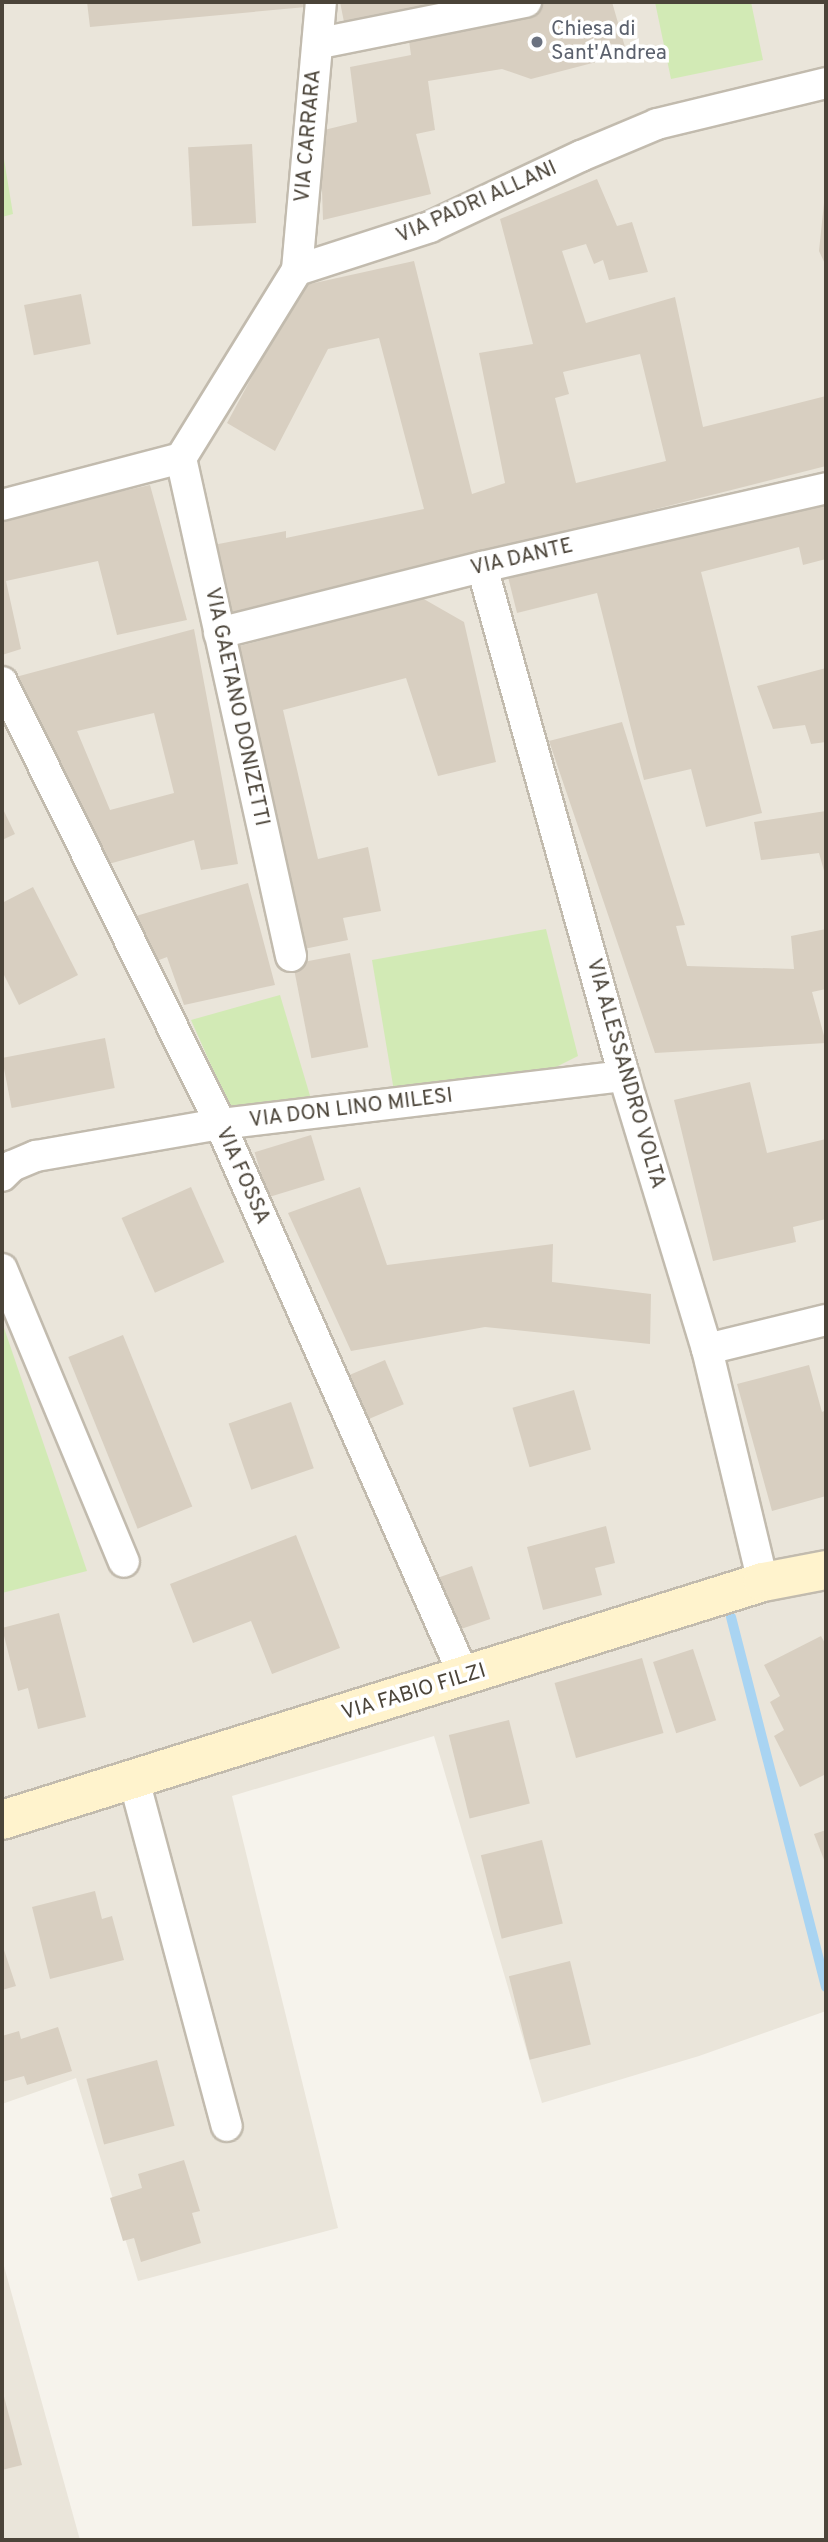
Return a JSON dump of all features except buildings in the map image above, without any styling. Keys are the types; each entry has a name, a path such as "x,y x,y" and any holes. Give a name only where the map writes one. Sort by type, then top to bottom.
{"street":[{"name":"VIA CARRARA","path":"297,270 321,2"},
{"path":"325,42 526,2"},
{"name":"VIA PADRI ALLANI","path":"297,270 430,227 581,156 657,124 826,83"},
{"path":"2,505 181,458 297,270"},
{"name":"VIA GAETANO DONIZETTI","path":"181,458 291,956"},
{"name":"VIA DANTE","path":"219,633 482,567 826,488"},
{"name":"VIA ALESSANDRO VOLTA","path":"482,567 624,1076 707,1349 763,1582"},
{"name":"VIA FOSSA","path":"2,682 219,1124 464,1678"},
{"name":"VIA DON LINO MILESI","path":"2,1177 12,1166 36,1156 219,1124 624,1076"},
{"path":"2,1269 124,1562"},
{"path":"707,1349 826,1320"},
{"name":"VIA FABIO FILZI","path":"2,1820 464,1678 763,1582 826,1570"},
{"path":"134,1780 227,2126"}],"shaded area":[{"path":"2,2 826,2 826,2011 699,2056 542,2103 434,1736 232,1796 338,2228 138,2281 76,2078 2,2104"},
{"path":"2,2259 80,2540 2,2540"}],"green space":[{"path":"655,2 751,2 763,60 671,79"},
{"path":"2,147 13,214 2,217"},
{"path":"546,929 578,1056 544,1073 394,1091 372,960"},
{"path":"280,995 311,1099 230,1108 191,1020"},
{"path":"2,1322 87,1571 2,1593"}],"waterway":[{"path":"731,1617 826,1987"}],"place":[{"name":"Chiesa di Sant'Andrea","path":"537,42"}]}
